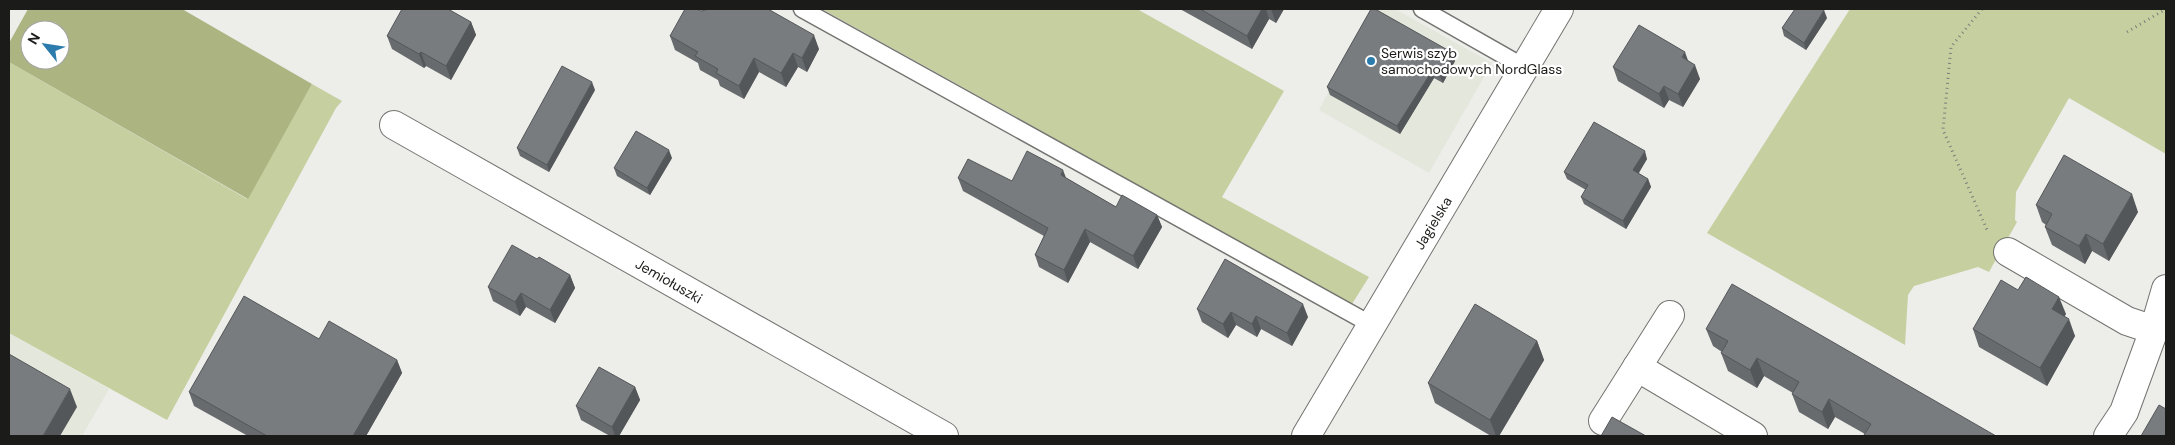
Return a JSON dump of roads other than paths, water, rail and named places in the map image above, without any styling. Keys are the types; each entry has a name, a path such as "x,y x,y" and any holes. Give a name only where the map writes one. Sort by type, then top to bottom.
{"street":[{"name":"Jagielska","path":"1306,436 1559,9"},
{"name":"Jemiołuszki","path":"394,125 944,436"},
{"path":"2008,252 2127,321 2154,330"},
{"path":"2108,436 2124,412 2154,330 2166,289"},
{"path":"1603,421 1670,315"},
{"path":"1637,368 1753,436"}],"lane":[{"path":"802,9 1372,325"},
{"path":"1422,9 1524,67"}],"place":[{"name":"Serwis szyb samochodowych NordGlass","path":"1371,61"}]}
